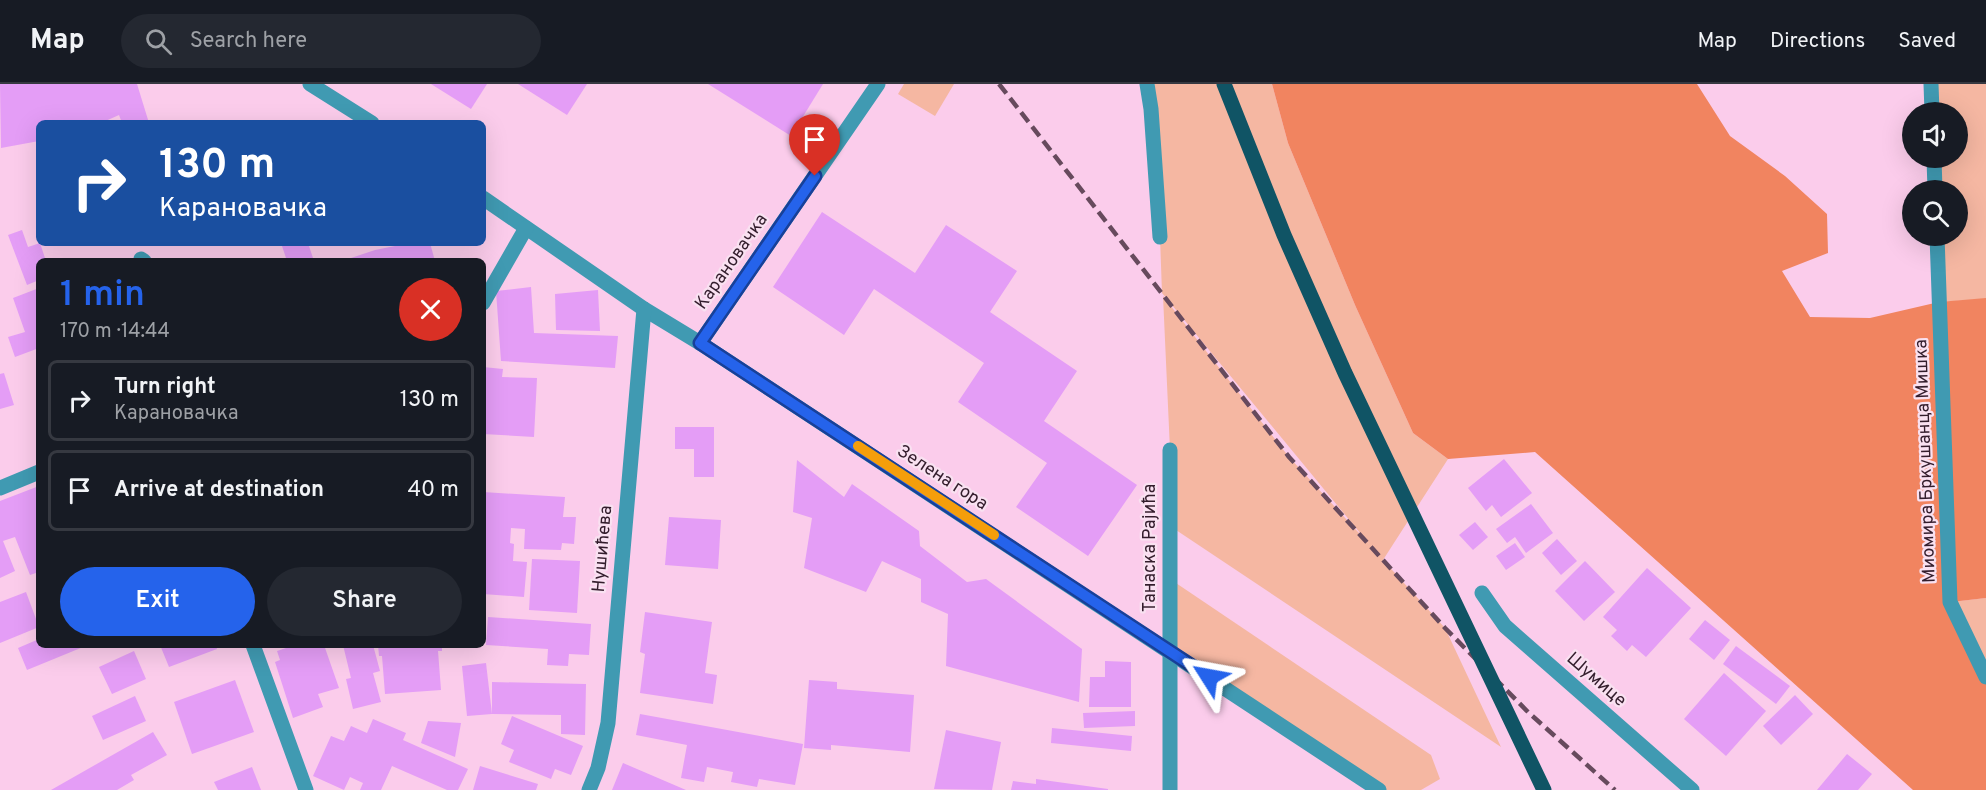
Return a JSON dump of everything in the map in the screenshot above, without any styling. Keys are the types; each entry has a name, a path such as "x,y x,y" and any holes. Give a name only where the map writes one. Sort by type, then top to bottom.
{"main road":[{"path":"1224,84 1284,235 1346,373 1544,790"}],"street":[{"path":"310,84 367,120"},
{"name":"Карановачка","path":"700,343 878,84"},
{"path":"1147,84 1151,109 1160,237"},
{"path":"1931,84 1932,102"},
{"name":"Зелена гора","path":"486,200 644,309 700,343 1379,790"},
{"path":"486,298 526,228"},
{"name":"Миомира Бркушанца Мишка","path":"1937,246 1950,602 1986,676"},
{"name":"Нушићева","path":"589,790 598,768 608,723 644,309"},
{"name":"Танаска Рајића","path":"1170,450 1170,790"},
{"path":"0,488 36,473"},
{"name":"Шумице","path":"1482,593 1505,626 1692,790"},
{"path":"254,648 306,790"}],"shaded area":[{"path":"904,84 954,84 935,116 898,94"},
{"path":"1147,84 1272,84 1288,143 1355,305 1413,433 1448,459 1383,560 1445,628 1501,747 1170,526 1170,450 1163,296 1289,457 1370,545 1162,293 1160,237"},
{"path":"1272,84 1697,84 1730,136 1785,176 1827,214 1828,253 1782,271 1810,317 1870,318 1939,302 1986,298 1986,598 1951,602 1986,677 1986,790 1913,790 1535,452 1448,459 1413,433 1355,305 1288,143"},
{"path":"1931,84 1986,84 1986,299 1939,302 1937,246 1968,246 1968,180 1935,180 1934,168 1968,168 1968,102 1932,102"},
{"path":"1170,579 1431,755 1440,779 1421,790 1379,790 1170,651"},
{"path":"1986,598 1986,677 1950,602"}],"building":[{"path":"0,84 137,84 148,120 121,120 119,115 108,120 36,120 36,142 1,148"},
{"path":"431,84 487,84 471,109"},
{"path":"518,84 587,84 567,115"},
{"path":"708,84 823,84 791,136"},
{"path":"822,212 915,273 946,225 1017,271 990,312 1077,371 1044,421 1137,485 1088,556 1016,507 1047,463 958,402 984,363 874,289 844,335 773,287"},
{"path":"22,230 28,247 36,244 41,246 45,258 36,258 36,281 27,285 8,235"},
{"path":"282,246 309,246 313,258 286,258"},
{"path":"395,246 431,246 434,258 351,258"},
{"path":"531,287 534,333 618,336 615,368 501,361 496,291"},
{"path":"36,289 36,349 15,357 8,337 25,332 13,298"},
{"path":"598,290 600,331 556,330 555,294"},
{"path":"486,367 503,369 502,377 537,378 534,437 486,434"},
{"path":"4,373 14,405 0,409 0,374"},
{"path":"675,427 714,427 714,477 694,477 694,449 675,449"},
{"path":"1504,459 1532,493 1501,517 1492,505 1486,511 1468,488"},
{"path":"797,460 844,497 852,484 919,531 920,546 967,582 986,579 1082,649 1079,702 946,666 948,614 921,602 921,579 882,561 866,592 804,568 812,518 793,512"},
{"path":"36,487 36,573 30,575 15,537 3,541 15,571 0,578 0,501"},
{"path":"486,492 565,497 563,517 576,517 574,544 562,543 561,550 524,549 525,529 511,528 510,543 514,544 513,561 527,562 524,597 486,594"},
{"path":"1531,504 1553,533 1526,553 1515,537 1507,543 1496,529"},
{"path":"669,517 721,520 718,569 665,565"},
{"path":"1475,522 1488,537 1473,550 1459,535"},
{"path":"1557,539 1577,561 1561,575 1542,553"},
{"path":"1515,543 1525,557 1506,570 1496,556"},
{"path":"532,559 580,561 577,613 529,610"},
{"path":"1585,561 1615,592 1584,621 1555,591"},
{"path":"1647,568 1691,608 1646,657 1632,645 1627,651 1611,636 1617,630 1603,617"},
{"path":"26,592 36,619 36,628 0,643 0,602"},
{"path":"645,612 712,622 705,673 717,675 713,704 640,693 645,654 640,652"},
{"path":"488,617 591,624 589,655 569,654 568,666 547,665 548,649 486,645"},
{"path":"1705,620 1730,640 1714,660 1689,639"},
{"path":"36,640 36,648 81,648 27,670 18,648"},
{"path":"1736,646 1790,686 1776,704 1723,664"},
{"path":"161,648 217,648 217,649 169,667"},
{"path":"286,648 325,648 339,688 318,694 323,707 293,718 275,662 280,660 277,651"},
{"path":"344,648 374,648 380,671 373,673 381,702 353,709 346,679 351,678"},
{"path":"378,648 442,648 442,651 438,651 441,690 385,694 382,656 379,656"},
{"path":"134,651 146,679 112,694 99,667"},
{"path":"1105,661 1131,662 1131,707 1089,707 1090,677 1105,677"},
{"path":"486,663 492,714 467,716 462,666"},
{"path":"1724,673 1766,711 1726,756 1684,719"},
{"path":"235,680 254,732 192,754 174,702"},
{"path":"809,680 837,682 837,689 914,695 910,752 831,745 831,750 804,748"},
{"path":"492,682 586,684 585,735 561,734 561,715 492,714"},
{"path":"1795,695 1813,714 1781,745 1763,726"},
{"path":"135,696 146,721 103,740 92,716"},
{"path":"1135,711 1135,726 1084,728 1083,713"},
{"path":"640,714 803,744 795,785 759,779 757,787 731,782 733,772 707,767 704,782 681,778 687,745 636,735"},
{"path":"512,716 583,746 571,775 555,769 551,779 509,762 514,750 501,744"},
{"path":"373,719 406,733 403,740 468,769 458,790 447,790 392,766 381,790 360,790 363,783 350,777 344,790 313,776 331,736 344,741 351,726 367,733"},
{"path":"428,721 461,723 455,757 421,743"},
{"path":"1052,728 1132,736 1131,751 1051,743"},
{"path":"946,730 1001,742 992,790 934,789"},
{"path":"153,732 167,755 131,775 134,780 117,790 51,790"},
{"path":"1847,754 1872,774 1858,790 1817,790"},
{"path":"623,763 686,790 612,790"},
{"path":"480,766 538,784 536,790 473,790"},
{"path":"252,767 261,790 218,790 214,782"},
{"path":"1036,779 1108,790 1011,790 1013,781 1036,784"}],"railway":[{"path":"999,84 1289,457 1445,628 1528,712 1615,790"}],"slow traffic":[{"path":"858,446 994,535"}],"route":[{"path":"815,176 700,343 1209,677"}]}
